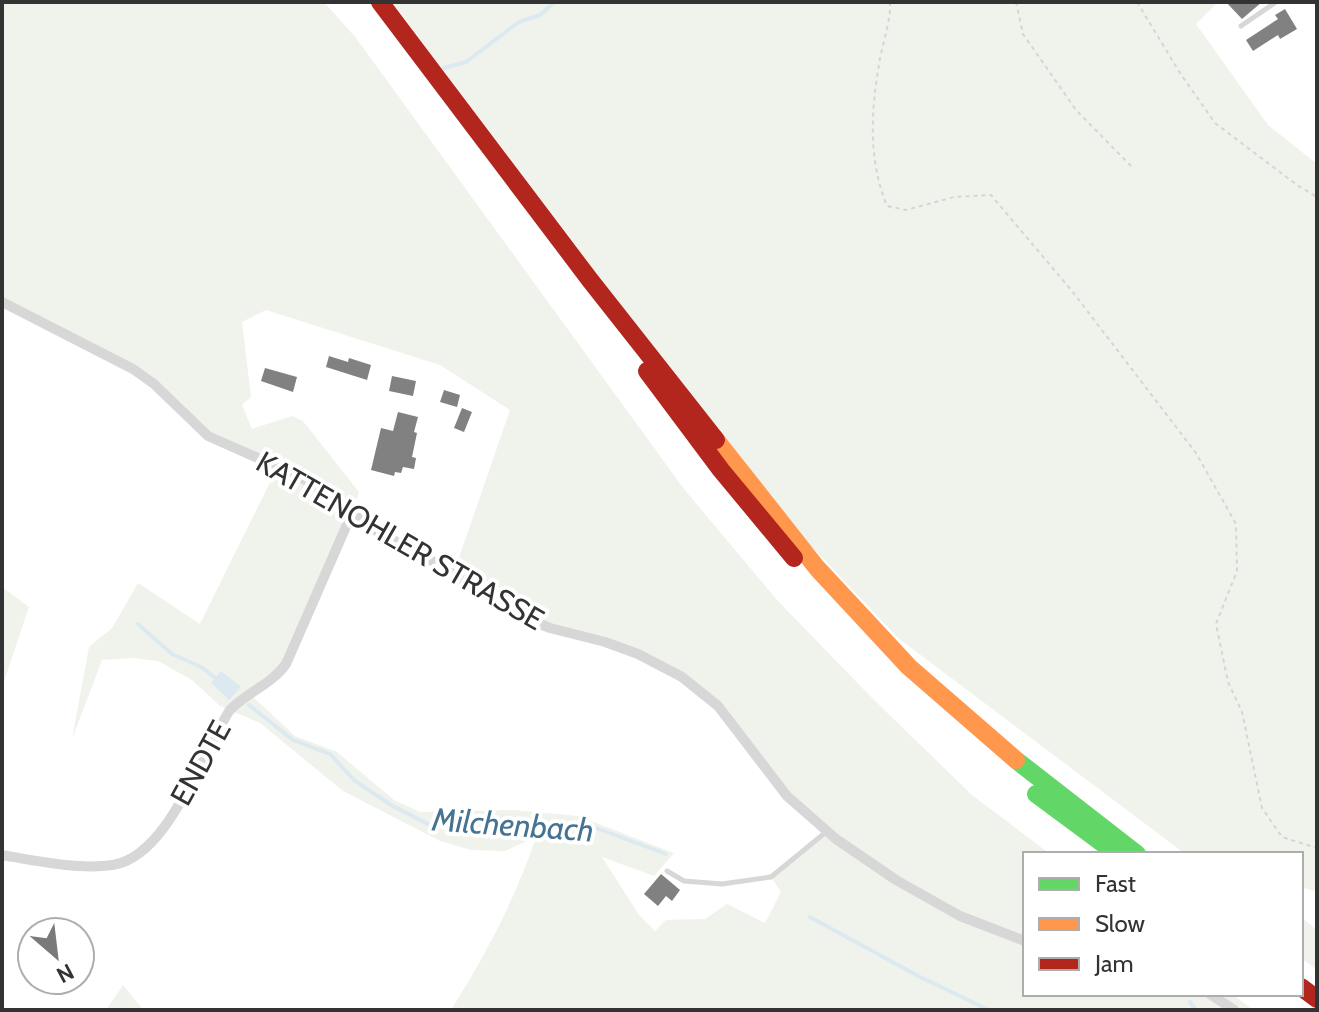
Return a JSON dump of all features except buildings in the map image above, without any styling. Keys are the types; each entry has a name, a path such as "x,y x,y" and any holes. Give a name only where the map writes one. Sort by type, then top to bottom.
{"highway":[{"path":"365,2 817,568 909,667 1041,782 1134,852"},
{"path":"380,2 721,470 808,574 908,681 1032,790 1114,852"}],"street":[{"name":"KATTENOHLER STRASSE","path":"2,302 133,369 154,384 208,436 301,477 378,532 523,617 638,654 696,687 718,706 787,796 827,831 896,880 960,916 1023,940"},
{"name":"ENDTE","path":"2,855 111,865 132,859 151,843 170,818 230,710 242,698 275,678 286,664 352,513"},
{"path":"1213,996 1234,1010"}],"lane":[{"path":"1241,26 1276,2"},
{"path":"667,871 684,881 722,884 771,877 827,831"}],"path":[{"path":"890,2 879,64 872,139 876,179 887,206 906,210 954,197 991,195 1072,291 1196,453 1236,524 1237,571 1216,624 1228,682 1242,712 1262,808 1282,837 1317,848"},
{"path":"1016,2 1023,34 1076,110 1133,168"},
{"path":"1137,2 1215,123 1317,197"}],"shaded area":[{"path":"2,2 324,2 356,38 684,489 777,600 972,795 1047,852 1023,852 1023,996 1235,996 1253,1010 451,1010 499,926 536,837 505,851 471,850 440,841 343,791 260,723 220,706 192,680 158,661 133,658 102,660 72,739 89,647 112,628 138,583 200,624 278,466 215,440 154,384 2,302","holes":["266,310 440,365 510,410 453,575 550,628 667,668 735,727 804,811 827,831 771,877 781,892 765,923 727,904 705,919 666,920 655,931 639,915 602,857 654,876 674,853 578,816 513,810 420,812 394,800 337,752 295,736 250,694 290,656 359,492 303,421 292,416 252,429 242,405 251,397 242,322"]},
{"path":"392,2 1218,2 1196,24 1268,125 1317,164 1317,892 1303,888 1303,852 1183,852 898,638 767,499"},
{"path":"2,587 29,607 2,687"},
{"path":"221,671 241,687 229,700 211,683"},
{"path":"1303,919 1317,930 1317,970 1303,960"},
{"path":"123,985 143,1010 106,1010"}],"waterway":[{"path":"444,68 466,62 519,22 540,15 554,2"},
{"name":"Milchenbach","path":"138,624 172,654 201,667 217,679"},
{"name":"Milchenbach","path":"249,705 293,740 330,754 354,780 391,805 428,824 493,819 596,828 666,854"},
{"name":"Milchenbach","path":"810,917 920,977 989,1010"},
{"path":"1190,1002 1196,1010"}],"traffic: fast":[{"path":"1016,760 1134,852"},
{"path":"1036,794 1114,852"}],"traffic: slow":[{"path":"716,440 817,568 909,667 1016,760"}],"traffic: jam":[{"path":"380,2 590,280 716,440"},
{"path":"647,371 721,470 794,558"},
{"path":"1303,988 1317,999"}]}
